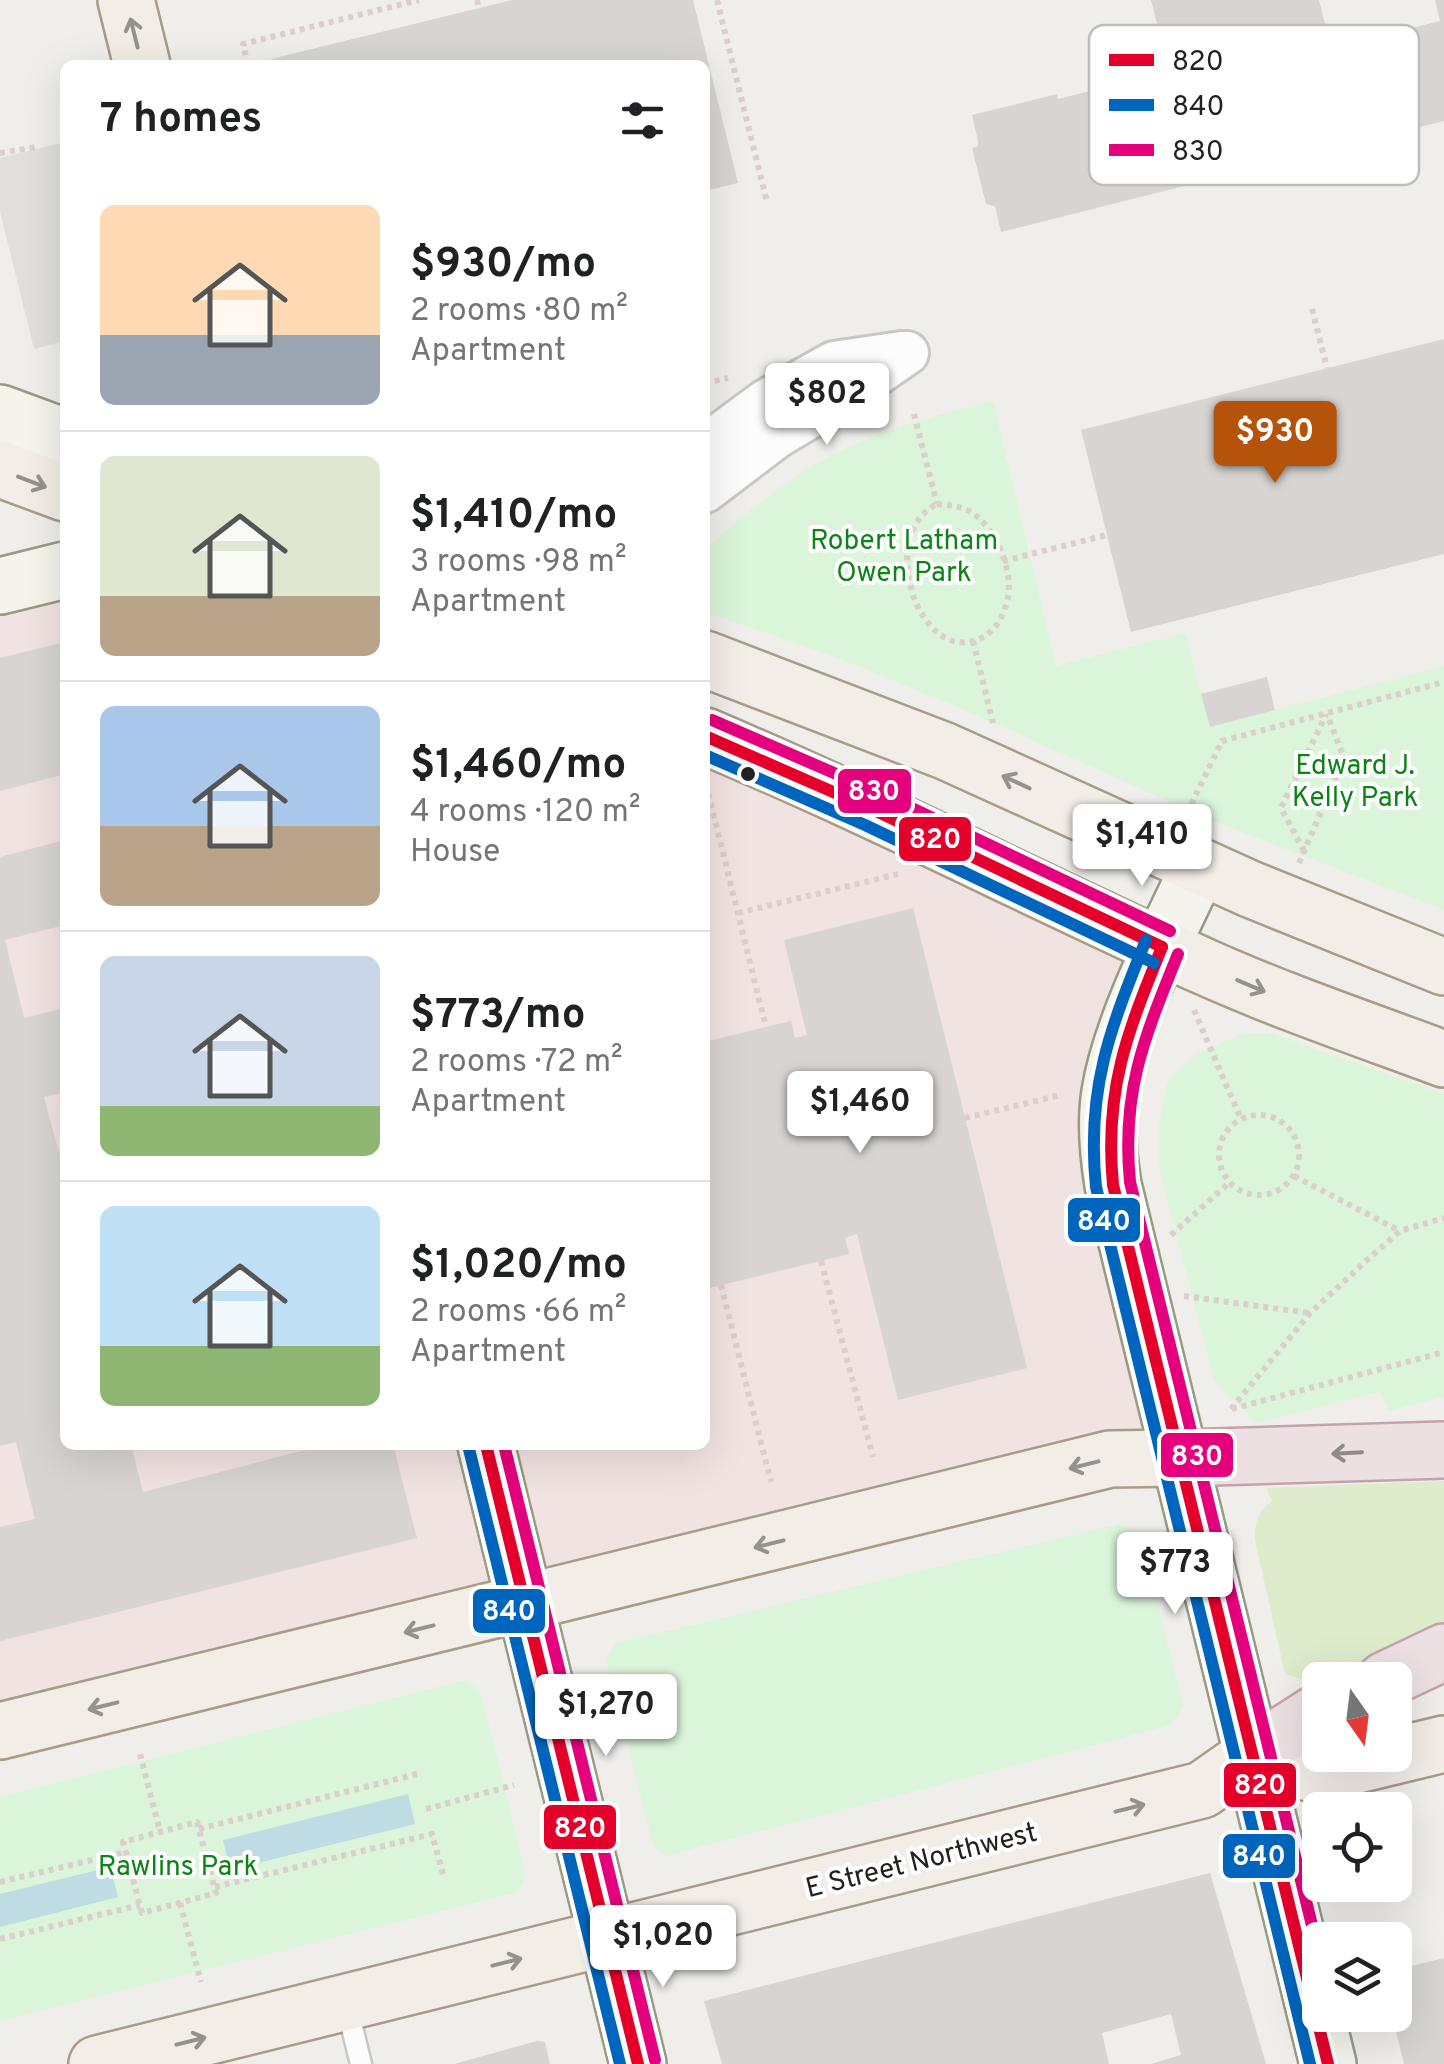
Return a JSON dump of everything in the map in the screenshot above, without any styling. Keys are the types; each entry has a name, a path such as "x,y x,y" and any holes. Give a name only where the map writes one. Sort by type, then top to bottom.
{"highway":[{"path":"1181,1458 1444,1450"},
{"path":"1412,1667 1444,1652"},
{"path":"1252,1755 1302,1723"}],"main road":[{"path":"126,0 141,60"},
{"path":"0,413 60,435"},
{"path":"0,469 60,492"},
{"path":"0,586 60,571"},
{"path":"710,661 1193,842 1444,967"},
{"path":"710,738 872,808 1258,990 1444,1058"},
{"path":"1193,842 1162,947 1116,1065 1110,1095 1108,1153 1112,1185 1328,2064"},
{"path":"487,1450 638,2064"},
{"path":"0,1731 1110,1459 1181,1458"},
{"path":"1252,1755 1309,1773 1328,1772 1444,1744"},
{"name":"E Street Northwest","path":"96,2064 1202,1790 1252,1755"}],"street":[{"path":"710,442 766,401 834,363 907,353 846,396 776,437 710,487"}],"lane":[{"path":"346,2002 361,2064"}],"path":[{"path":"247,60 243,44 419,0"},
{"path":"716,0 767,202"},
{"path":"0,153 36,146"},
{"path":"1312,309 1326,368"},
{"path":"710,383 728,378"},
{"path":"914,414 937,504"},
{"path":"937,504 957,506 974,514 989,532 1003,560 1009,590 1004,612 995,628 973,642 961,643 940,635 922,616 908,577 909,536 918,516 937,504"},
{"path":"1003,560 1107,535"},
{"path":"973,642 995,731"},
{"path":"1193,842 1222,742 1444,682"},
{"path":"1299,863 1344,758 1327,714"},
{"path":"1304,852 1281,808 1327,714"},
{"path":"710,798 766,1027"},
{"path":"738,913 912,871"},
{"path":"1190,1002 1241,1118"},
{"path":"965,1118 1061,1094"},
{"path":"1256,1114 1284,1122 1300,1147 1300,1162 1294,1176 1270,1194 1256,1196 1229,1183 1221,1170 1221,1140 1241,1118 1256,1114"},
{"path":"1294,1176 1400,1231"},
{"path":"1170,1236 1229,1183"},
{"path":"1444,1218 1400,1231 1310,1313 1231,1409 1444,1352"},
{"path":"821,1260 873,1458"},
{"path":"722,1285 772,1482"},
{"path":"1184,1296 1310,1313"},
{"path":"140,1754 160,1832"},
{"path":"199,1829 417,1774"},
{"path":"426,1808 514,1785"},
{"path":"198,1822 199,1829 216,1893 142,1913 123,1842 198,1822"},
{"path":"215,1888 432,1834 444,1878"},
{"path":"0,1882 126,1852"},
{"path":"180,1903 201,1982"},
{"path":"0,1940 140,1905"}],"shaded area":[{"path":"60,143 60,342 34,349 0,212 0,158"},
{"path":"60,571 60,1450 710,1450 710,738 1162,947 1116,1065 1181,1458 0,1731 0,586"}],"green space":[{"name":"Robert Latham Owen Park","path":"993,401 1056,666 1185,633 1210,727 1444,666 1444,910 1208,819 956,706 830,655 710,614 710,545 813,465 869,438"},
{"path":"1271,1033 1444,1094 1444,1397 1388,1411 1381,1391 1257,1423 1214,1380 1159,1168 1159,1123 1167,1083 1197,1054 1242,1034"},
{"path":"1444,1481 1444,1626 1370,1662 1302,1662 1302,1679 1285,1674 1255,1540 1258,1519 1272,1501 1266,1488"},
{"path":"1120,1524 1140,1533 1183,1706 1171,1725 665,1856 653,1846 606,1659 616,1643"},
{"name":"Rawlins Park","path":"466,1680 480,1691 505,1788 525,1874 519,1892 0,2021 0,1797"}],"water":[{"path":"408,1794 415,1824 230,1870 223,1840"},
{"path":"110,1867 118,1897 0,1927 0,1894"}],"building":[{"path":"512,0 693,0 708,60 271,60"},
{"path":"1151,0 1319,0 1325,25 1157,25"},
{"path":"1435,0 1444,0 1444,121 1419,127 1419,26 1440,21"},
{"path":"710,69 738,183 710,190"},
{"path":"1089,91 1089,185 1189,185 1001,232 995,206 986,204 972,148 978,146 978,141 972,115 1057,94 1058,99"},
{"path":"1444,339 1444,554 1131,632 1081,430"},
{"path":"60,643 60,775 0,791 0,658"},
{"path":"1267,677 1275,710 1210,727 1201,694"},
{"path":"60,841 60,926 5,940 24,1018 60,1009 60,1093 44,1097 60,1156 60,1450 132,1450 143,1492 306,1450 394,1450 417,1538 0,1641 0,1527 35,1519 16,1442 0,1446 0,857"},
{"path":"913,908 1027,1368 898,1400 857,1234 845,1238 849,1254 710,1288 710,1041 791,1021 795,1038 807,1035 784,940"},
{"path":"1210,1873 1266,2064 1151,2064 1181,2055 1171,2014 1102,2033 1109,2064 722,2064 704,2001"},
{"path":"1444,1958 1444,2064 1404,2064 1396,2032 1412,2032 1412,1966"},
{"path":"545,2042 550,2064 454,2064"}],"transit line":[{"name":"830","path":"712,720 880,793 1170,931"},
{"name":"820","path":"710,738 872,809 1162,947"},
{"name":"840","path":"710,757 865,825 1154,963"},
{"name":"840","path":"1146,940 1112,1031 1098,1089 1096,1187 1310,2064"},
{"name":"820","path":"1162,947 1138,1007 1115,1091 1113,1185 1328,2064"},
{"name":"830","path":"1178,954 1138,1065 1129,1120 1130,1182 1311,1922"},
{"name":"840","path":"469,1450 620,2064"},
{"name":"820","path":"487,1450 638,2064"},
{"name":"830","path":"505,1450 655,2060"}],"park label":[{"name":"Edward J. Kelly Park","path":"1355,780"}]}
